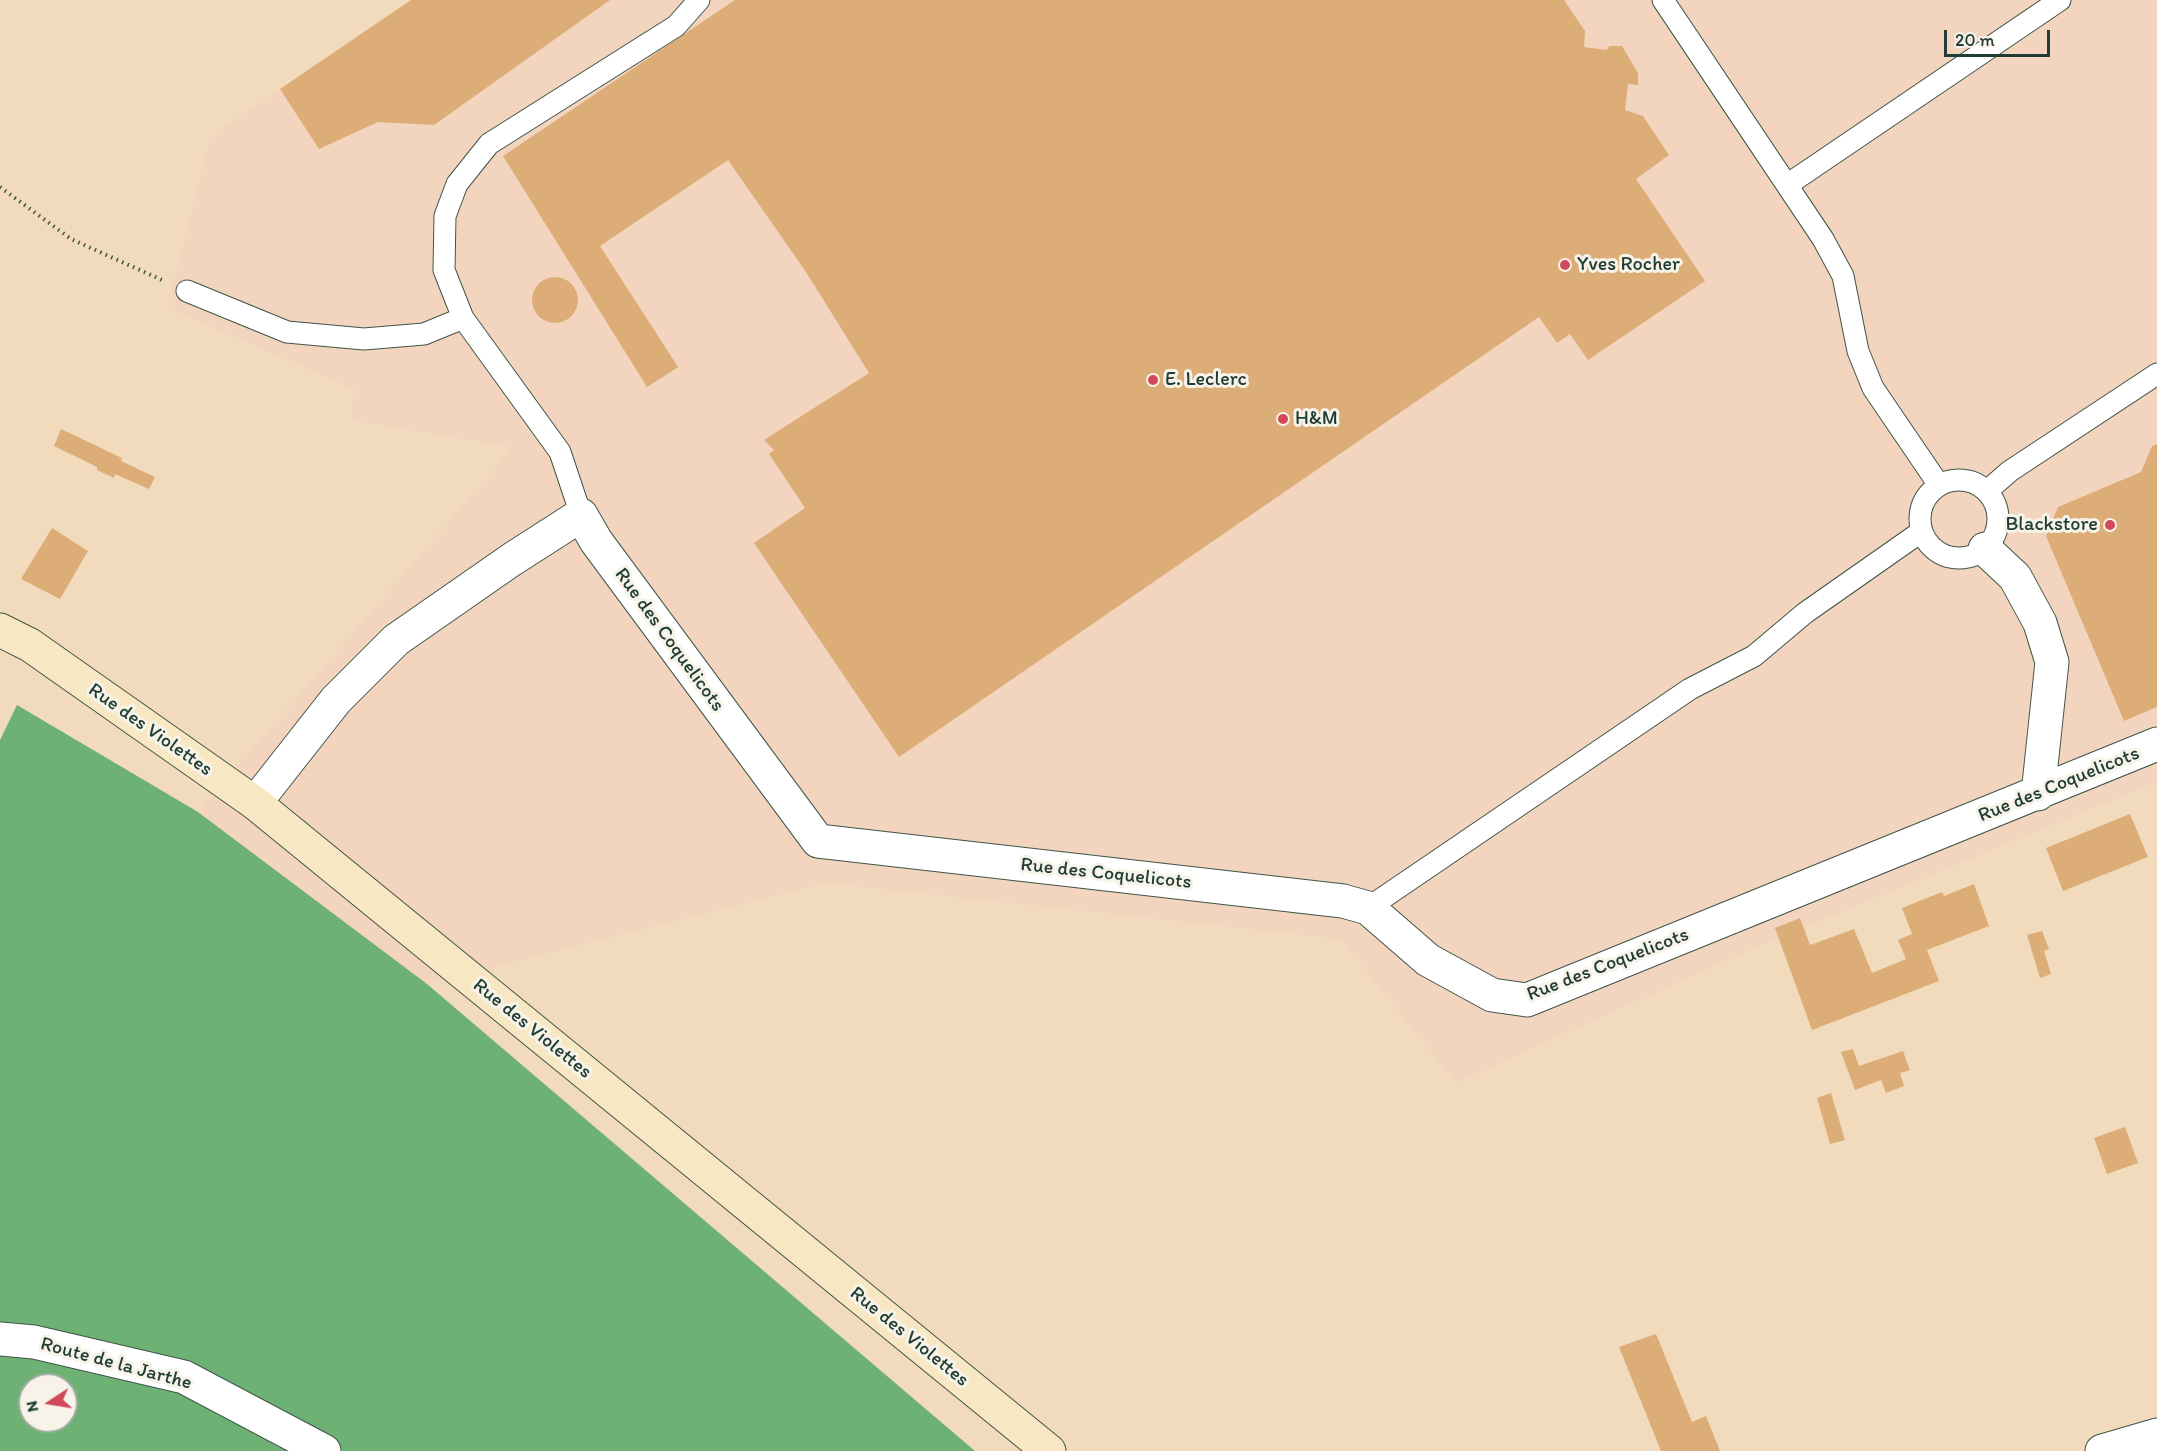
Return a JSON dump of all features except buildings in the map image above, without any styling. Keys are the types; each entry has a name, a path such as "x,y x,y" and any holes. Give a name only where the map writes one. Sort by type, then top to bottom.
{"street":[{"path":"255,803 336,700 396,640 511,560 581,515"},
{"name":"Rue des Coquelicots","path":"581,515 596,541 818,841 1343,901 1368,909 1428,960 1492,995 1527,1000 2157,744"},
{"path":"1985,549 2015,578 2040,623 2052,662 2038,794"},
{"name":"Rue des Violettes","path":"0,630 30,645 255,803 1048,1451"},
{"name":"Route de la Jarthe","path":"0,1339 34,1342 183,1377 324,1451"},
{"path":"2102,1451 2157,1435"}],"lane":[{"path":"581,515 560,452 463,318 444,270 445,216 457,184 489,144 676,26 699,0"},
{"path":"1663,0 1823,239 1844,276 1857,351 1873,388 1939,485"},
{"path":"1787,185 2060,0"},
{"path":"187,291 287,332 364,339 424,334 463,318"},
{"path":"1987,490 2010,471 2157,374"},
{"path":"1963,480 1987,490 1996,507 1998,526 1985,549 1962,558 1949,557 1932,547 1922,531 1922,506 1928,494 1939,485 1963,480"},
{"path":"1368,909 1689,689 1754,656 1805,613 1922,531"}],"path":[{"path":"0,187 71,239 187,291"}],"shaded area":[{"path":"411,0 2157,0 2157,782 1752,949 1456,1083 1340,939 827,883 427,984 198,812 513,447 351,420 354,389 167,308 210,137"}],"green space":[{"path":"17,705 198,812 427,984 975,1451 0,1451 0,740"}],"place":[{"name":"Yves Rocher","path":"1565,265"},
{"name":"E. Leclerc","path":"1153,380"},
{"name":"H&M","path":"1283,419"},
{"name":"Blackstore","path":"2110,525"}]}
